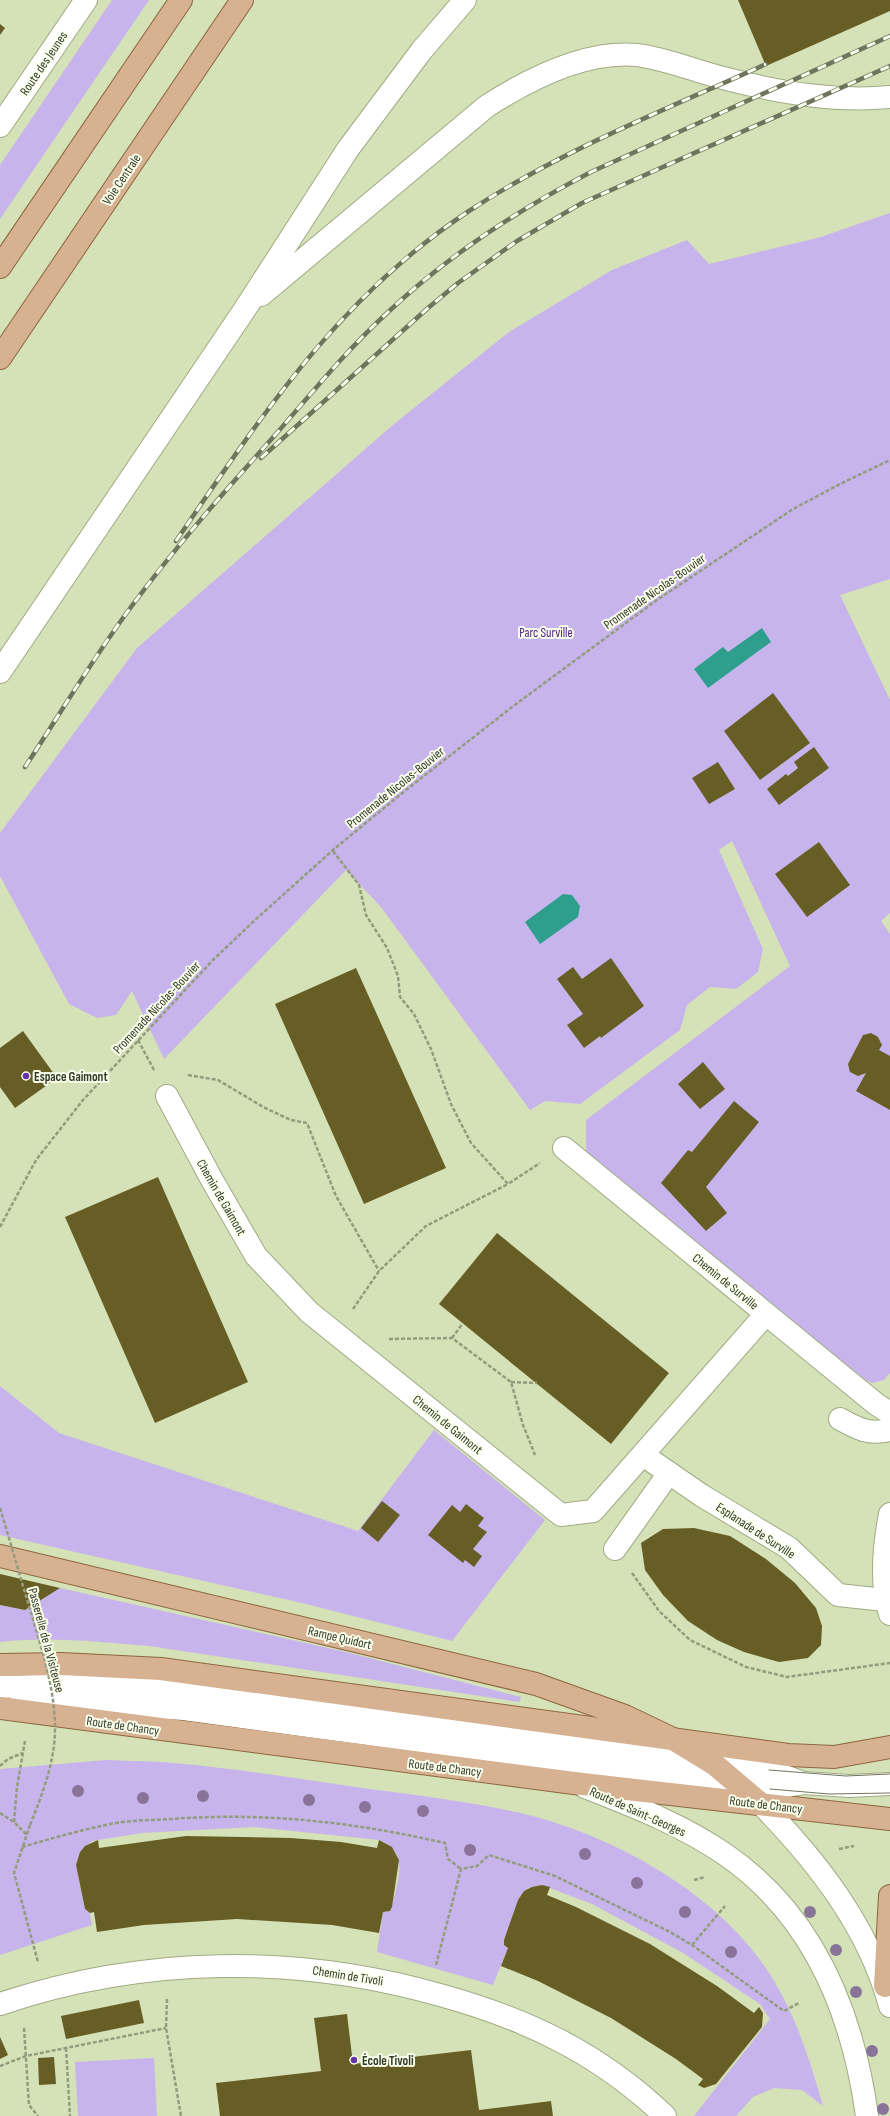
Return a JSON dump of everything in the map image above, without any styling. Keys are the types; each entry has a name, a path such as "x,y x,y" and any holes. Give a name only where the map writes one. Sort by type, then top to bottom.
{"main road":[{"path":"0,267 181,0"},
{"name":"Voie Centrale","path":"0,358 242,0"},
{"name":"Rampe Quidort","path":"0,1556 536,1684 626,1716 673,1739"},
{"path":"0,1665 60,1664 161,1669 522,1717 755,1751 834,1756 890,1747"},
{"name":"Route de Chancy","path":"0,1708 574,1783 890,1819"},
{"path":"673,1739 714,1764 760,1803"},
{"path":"887,1996 890,1896"}],"street":[{"name":"Route des Jeunes","path":"0,126 86,0"},
{"path":"0,672 245,309 348,149 422,50 465,0"},
{"path":"245,309 487,106 518,86 547,72 608,56 636,55 666,61 730,80 818,97 890,97"},
{"name":"Chemin de Gaimont","path":"167,1096 212,1180 256,1256 309,1312 333,1333 561,1515 593,1511 766,1314"},
{"name":"Chemin de Surville","path":"564,1148 876,1404 890,1413"},
{"path":"840,1419 859,1429 878,1433 890,1430"},
{"name":"Esplanade de Surville","path":"643,1455 669,1473 789,1548 838,1595 888,1607 885,1538 890,1514"},
{"path":"615,1549 669,1473"},
{"path":"0,1687 94,1684 193,1692 714,1764 769,1770 804,1784"},
{"path":"0,1708 50,1703 94,1703 184,1709 770,1789 804,1784 849,1786 890,1784"},
{"name":"Route de Saint-Georges","path":"574,1783 647,1812 702,1840 726,1855 745,1870 798,1925 814,1950 846,2020 857,2059 866,2116"},
{"path":"760,1803 808,1856 841,1901 864,1939 887,1996"},
{"name":"Chemin de Tivoli","path":"0,2004 46,1990 126,1974 169,1968 238,1966 329,1970 391,1982 459,1999 530,2025 575,2047 617,2074 665,2116"}],"path":[{"name":"Promenade Nicolas-Bouvier","path":"0,1227 40,1154 83,1100 218,955 333,850 406,790 516,704 657,600 793,509 890,460"},
{"path":"333,850 359,885 366,915 387,948 398,976 400,997 414,1014 431,1049 451,1104 471,1143 508,1184"},
{"path":"138,1040 167,1096"},
{"path":"180,1075 218,1080 265,1108 291,1120 307,1123 336,1196 379,1271"},
{"path":"333,1333 357,1305 379,1271 426,1226 508,1184 564,1148"},
{"path":"452,1338 464,1324"},
{"path":"381,1339 452,1338 511,1382 537,1383"},
{"path":"511,1382 523,1424 537,1461"},
{"name":"Passerelle de la Visiteuse","path":"0,1508 47,1668 53,1699 55,1730 44,1790 26,1834 14,1873 46,1990"},
{"path":"615,1549 659,1610 690,1640 746,1667 787,1677 890,1663"},
{"path":"14,1822 17,1787 25,1738"},
{"path":"0,1766 8,1760 23,1753"},
{"path":"0,1814 14,1822 26,1834"},
{"path":"22,1847 58,1836 117,1823 218,1816 301,1818 369,1827 445,1843 448,1859 461,1869 477,1866 489,1855 555,1876 670,1932 692,1945 784,2011 799,2003"},
{"path":"435,1967 461,1869"},
{"path":"692,1945 725,1906"},
{"path":"169,1968 166,2028 181,2116"},
{"path":"0,2066 26,2056 166,2028"},
{"path":"66,2048 70,2116"},
{"path":"26,2056 29,2105 38,2116"}],"green space":[{"path":"112,0 149,0 0,219 0,165"},
{"name":"Parc Surville","path":"890,213 890,579 840,595 890,700 890,913 881,921 890,934 890,1373 884,1380 872,1383 861,1378 586,1154 586,1120 790,966 732,841 719,850 763,949 758,972 736,989 710,987 687,1005 680,1030 580,1104 545,1101 530,1110 381,907 346,870 164,1059 132,991 116,1015 97,1018 69,1004 0,876 0,833 137,648 394,424 509,332 612,270 687,240 709,264 821,237"},
{"path":"0,1386 59,1433 358,1531 434,1430 545,1520 452,1641 302,1603 0,1535"},
{"path":"60,1588 346,1652 521,1697 520,1702 149,1646 93,1641 56,1640 18,1640 0,1642 0,1605 25,1610"},
{"path":"106,1760 164,1762 207,1766 476,1804 548,1820 586,1834 623,1851 660,1871 694,1894 725,1921 752,1950 774,1981 797,2026 823,2106 802,2090 774,2088 753,2097 736,2116 694,2116 770,2019 760,2004 683,1953 592,1904 542,1885 532,1887 524,1891 518,1900 504,1940 504,1945 508,1948 493,1985 377,1952 383,1912 390,1911 392,1907 399,1878 398,1860 395,1852 389,1845 379,1840 254,1827 142,1833 92,1841 80,1852 76,1865 85,1909 90,1913 92,1925 0,1955 0,1769"},
{"path":"154,2058 157,2116 78,2116 75,2062"}],"water":[{"path":"762,628 771,642 708,688 694,669 723,647 728,652"},
{"path":"563,894 572,895 580,906 578,917 540,944 525,922"}],"building":[{"path":"738,0 890,0 890,11 766,66"},
{"path":"0,24 5,28 0,35"},
{"path":"773,693 810,743 760,780 724,731"},
{"path":"814,747 829,768 779,805 767,789 786,774 788,776 798,768 794,762"},
{"path":"718,762 735,789 709,804 692,778"},
{"path":"819,842 850,885 807,917 775,874"},
{"path":"611,958 644,1006 601,1038 600,1036 584,1048 567,1025 583,1014 557,979 573,967 582,979"},
{"path":"356,968 446,1168 364,1204 275,1004"},
{"path":"23,1031 57,1078 15,1108 0,1087 0,1048"},
{"path":"871,1033 878,1037 882,1045 879,1050 890,1056 890,1110 856,1091 866,1073 858,1076 850,1072 848,1064 863,1035"},
{"path":"703,1062 725,1089 700,1109 678,1084"},
{"path":"734,1101 759,1122 706,1187 727,1213 706,1231 661,1183 688,1150 692,1152"},
{"path":"158,1177 248,1382 155,1423 65,1217"},
{"path":"497,1233 669,1373 611,1444 439,1304"},
{"path":"382,1501 400,1515 378,1542 361,1528"},
{"path":"466,1504 484,1518 478,1526 487,1532 473,1549 482,1556 474,1567 465,1560 463,1563 428,1535 452,1505 460,1512"},
{"path":"694,1528 730,1536 766,1559 795,1583 816,1608 822,1626 821,1645 808,1658 779,1662 744,1652 717,1640 688,1621 663,1595 645,1570 641,1543 663,1529"},
{"path":"0,1574 60,1588 25,1610 0,1605"},
{"path":"186,1836 291,1838 341,1842 377,1848 379,1840 392,1847 399,1860 392,1907 390,1911 383,1912 379,1933 332,1925 237,1919 144,1925 97,1932 94,1912 90,1913 85,1909 76,1865 80,1852 85,1846 98,1840 99,1848"},
{"path":"542,1885 550,1887 547,1895 576,1907 650,1944 717,1986 754,2013 759,2007 763,2013 762,2027 716,2084 704,2088 698,2085 703,2079 676,2059 611,2018 538,1981 501,1966 508,1948 504,1945 504,1940 518,1900 524,1891 532,1887"},
{"path":"139,2000 144,2023 66,2039 61,2016"},
{"path":"347,2014 353,2064 471,2050 479,2110 551,2101 553,2116 220,2116 216,2083 321,2071 314,2018"},
{"path":"0,2037 8,2055 0,2059"},
{"path":"54,2057 56,2084 39,2085 38,2058"}],"tram line":[{"path":"769,1770 846,1776 890,1774"},
{"path":"770,1789 829,1794 890,1793"}],"railway":[{"path":"25,767 103,646 183,540 343,358 371,328 409,293 483,236 536,202 591,172 890,36"},
{"path":"176,541 240,448 306,361 342,320 380,281 423,245 469,211 540,169 614,132 766,64"},
{"path":"261,458 428,308 458,283 517,241 582,203 890,66"}],"place":[{"name":"Espace Gaimont","path":"26,1076"},
{"name":"École Tivoli","path":"354,2060"}]}
